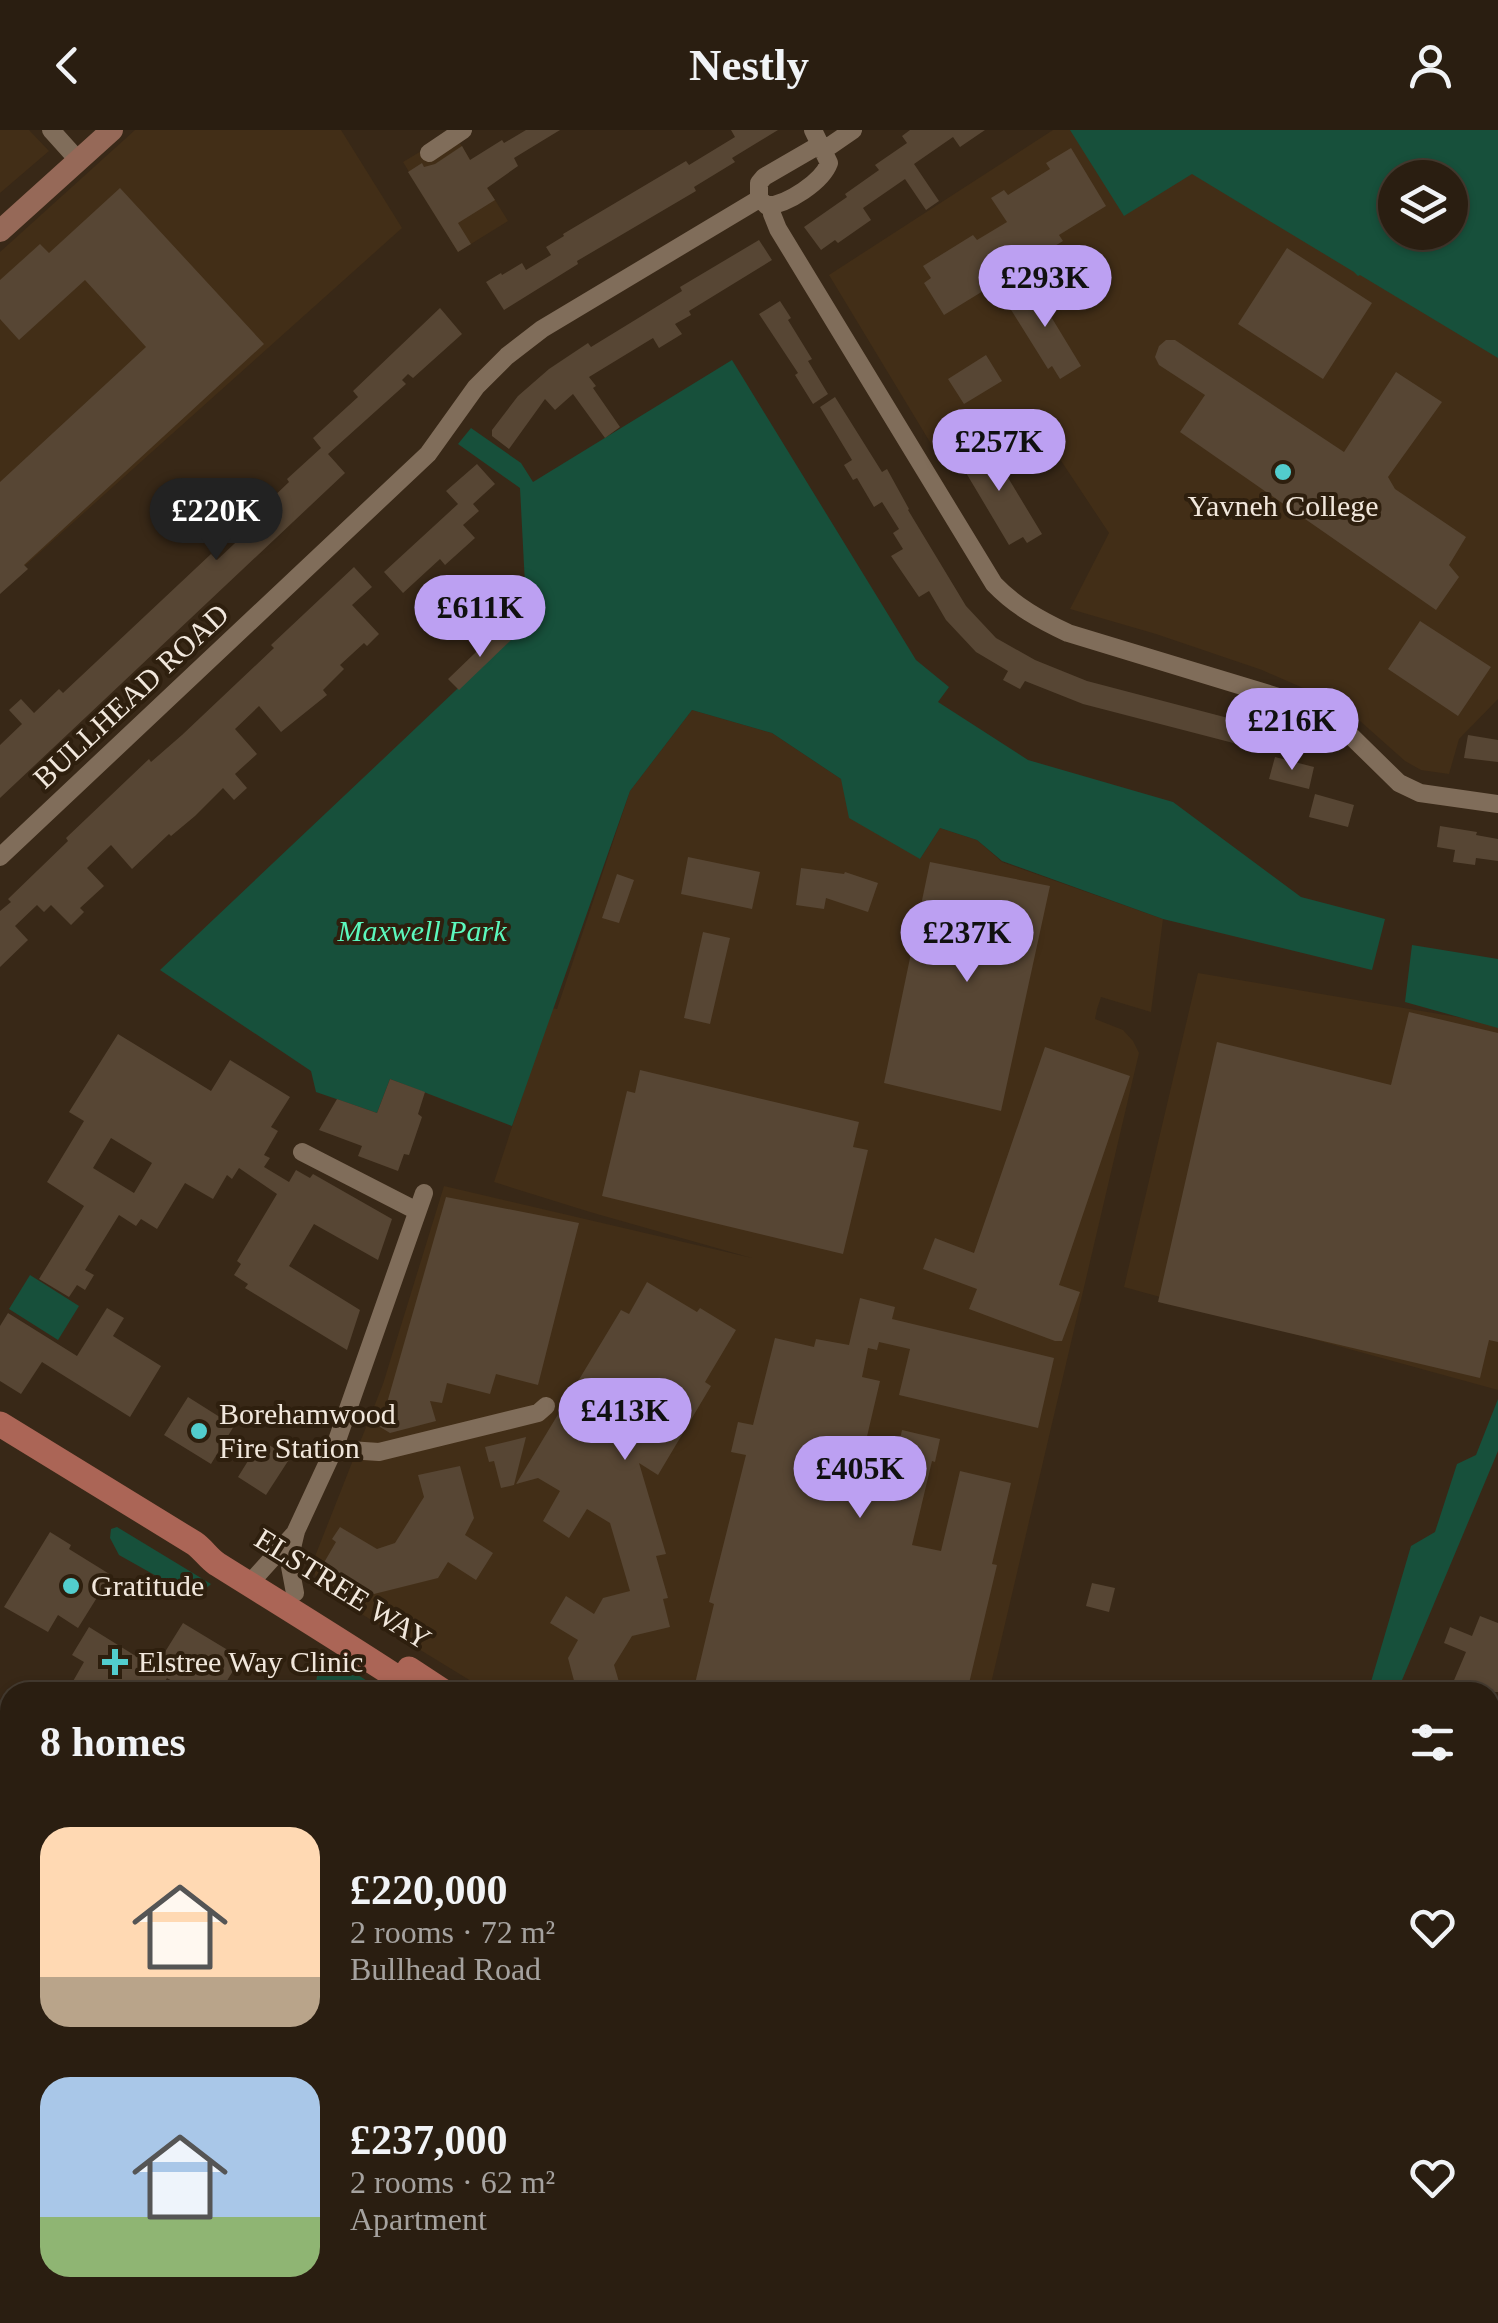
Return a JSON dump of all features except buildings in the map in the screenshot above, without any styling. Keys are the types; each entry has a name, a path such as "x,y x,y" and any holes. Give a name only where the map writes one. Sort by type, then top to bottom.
{"main road":[{"name":"ELSTREE WAY","path":"0,1424 204,1550 211,1560 295,1593 429,1682"},
{"name":"ELSTREE WAY","path":"255,1578 405,1682"}],"street":[{"path":"51,130 78,160"},
{"path":"0,231 112,130"},
{"path":"430,152 463,130"},
{"path":"813,130 824,150"},
{"name":"BULLHEAD ROAD","path":"765,202 759,184 764,177 814,148 824,150 853,130"},
{"name":"BULLHEAD ROAD","path":"0,857 428,454 476,387 507,356 542,329 765,202 784,202 824,176 828,163 824,150"},
{"path":"765,202 994,584 1004,594 1068,633 1295,702 1351,736 1399,783 1420,792 1498,804"},
{"path":"295,1593 290,1561 296,1531 334,1449 420,1202 302,1152"},
{"path":"334,1449 379,1452 538,1413 546,1406"},
{"path":"255,1578 296,1531"}],"shaded area":[{"path":"0,130 29,130 49,151 0,193"},
{"path":"135,130 341,130 402,228 0,588 0,252"},
{"name":"Yavneh College","path":"1053,130 1498,130 1498,699 1459,739 1449,774 1421,770 1405,761 1342,705 1262,670 1070,609 1109,533 1028,411 942,462 829,275"},
{"path":"453,132 508,221 458,252 403,162"},
{"path":"692,710 772,733 841,779 920,859 940,828 977,840 1002,862 1163,919 1151,1012 1101,997 1097,1009 1095,1019 1123,1030 1139,1053 991,1682 473,1682 319,1588 312,1564 383,1384 444,1186 752,1258 494,1182 551,1008 557,1009 630,791"},
{"path":"1198,973 1498,1024 1498,1390 1124,1287"}],"green space":[{"path":"1070,130 1498,130 1498,358 1358,276 1192,174 1124,216"},
{"name":"Maxwell Park","path":"732,360 916,660 949,687 938,702 1028,760 1173,802 1301,897 1385,919 1372,970 1163,919 1002,861 977,840 940,828 920,859 849,818 841,779 772,733 692,710 630,791 512,1126 390,1079 377,1113 316,1092 311,1071 160,970 527,623 520,488 458,444 471,428 521,463 533,482"},
{"path":"1412,945 1498,959 1498,1028 1405,1002"},
{"path":"30,1275 79,1306 58,1340 9,1309"},
{"path":"1498,1399 1498,1451 1401,1682 1371,1682 1411,1546 1435,1532 1457,1464 1476,1455"},
{"path":"117,1527 211,1584 198,1591 183,1591 119,1555 110,1538 111,1529"},
{"path":"329,1656 369,1682 316,1682 322,1663"}],"place":[{"name":"Yavneh College","path":"1283,472"},
{"name":"Borehamwood Fire Station","path":"199,1431"},
{"name":"Gratitude","path":"71,1586"},
{"name":"Elstree Way Clinic","path":"115,1662"}]}
